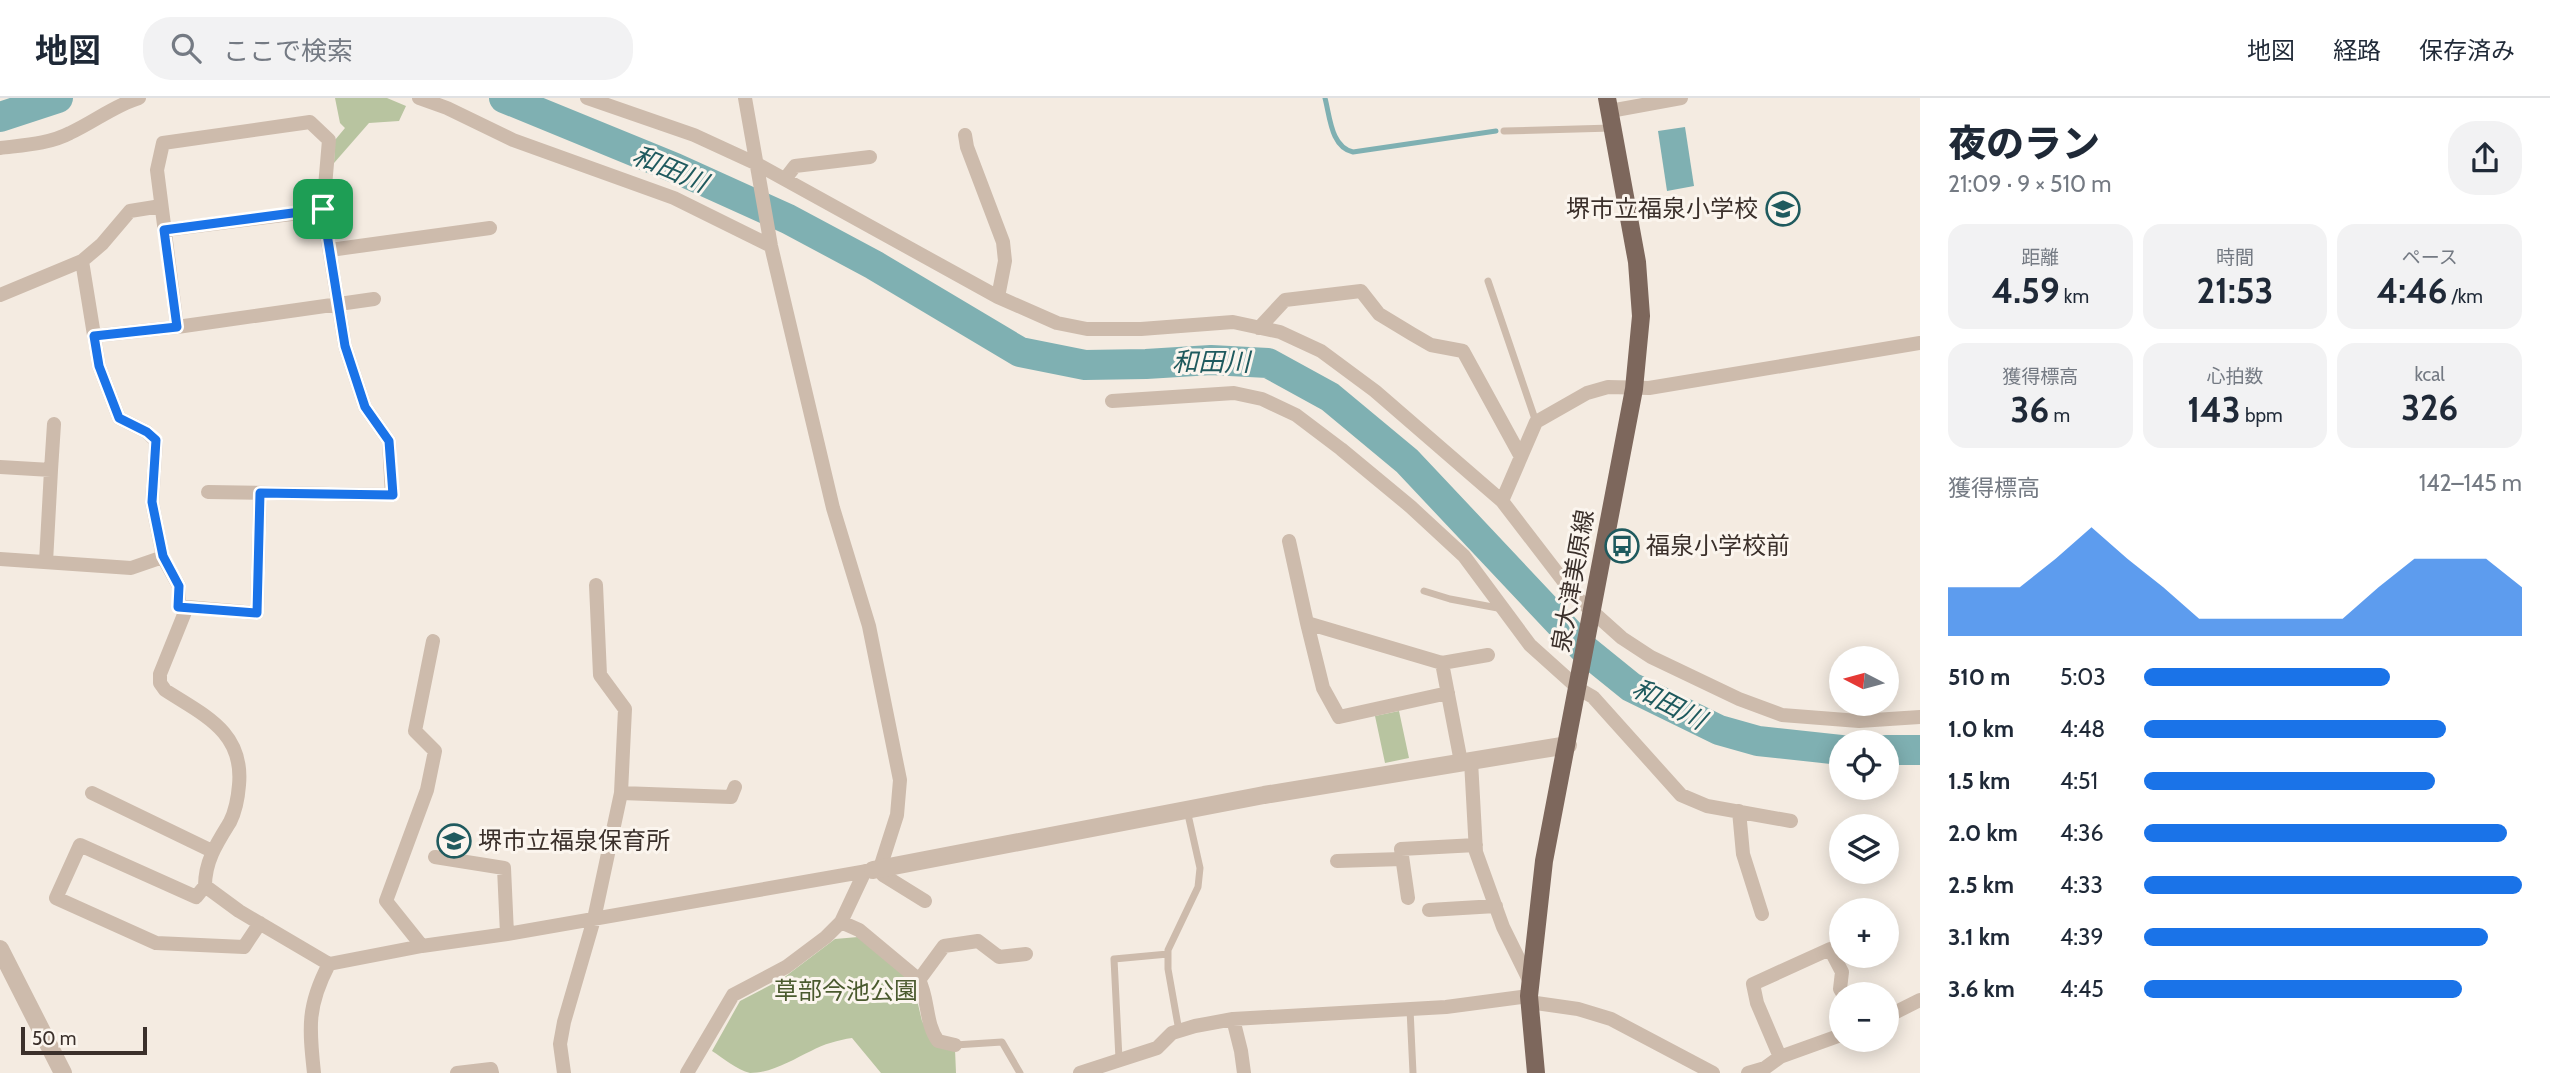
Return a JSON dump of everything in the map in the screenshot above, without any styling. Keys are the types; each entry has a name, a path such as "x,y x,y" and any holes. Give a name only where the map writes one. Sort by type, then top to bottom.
{"main road":[{"name":"泉大津美原線","path":"1536,1073 1530,993 1544,861 1634,388 1641,316 1637,262 1610,112"}],"street":[{"path":"0,148 39,143 69,134 124,102 139,98"},
{"path":"419,98 447,108 513,140 674,198 770,243"},
{"path":"587,98 694,135 757,164 998,297 1057,323 1087,329 1141,329 1233,322 1280,332 1321,351 1375,391 1502,501 1591,619 1651,657 1739,699 1782,715 1859,721 1920,717"},
{"path":"687,1073 733,995 786,967 826,937 841,922 873,870 897,815 900,780 869,626 833,508 770,243 745,98"},
{"path":"1610,112 1681,98"},
{"path":"177,327 156,170 163,142 310,122 329,140 323,209 345,346 365,407 389,441 393,495 208,492"},
{"path":"965,135 967,147 1003,242 1005,261 998,297"},
{"path":"785,179 795,166 870,157"},
{"path":"0,295 82,261 102,244 130,211 161,206"},
{"path":"164,230 323,209"},
{"path":"330,250 490,228"},
{"path":"82,261 99,366 119,418 147,432 156,440 152,502 163,556 179,586 178,607 257,613 260,493"},
{"path":"1259,328 1285,300 1361,291 1380,314 1412,334 1431,345 1463,351 1521,457"},
{"path":"94,336 374,299"},
{"path":"1502,501 1536,422 1587,393 1608,387 1634,388 1920,343"},
{"path":"1112,401 1234,393 1262,399 1296,415 1412,507 1464,556 1530,645 1580,682 1681,795 1707,806 1791,821"},
{"path":"46,562 54,424"},
{"path":"0,467 51,470"},
{"path":"1289,541 1323,688 1339,717 1448,692"},
{"path":"0,559 131,568 163,556"},
{"path":"564,1073 560,1044 564,1022 594,919 621,793 625,709 600,675 596,585"},
{"path":"187,607 160,674 160,683 164,690 222,729 238,755 240,775 238,798 232,818 212,851 205,870 205,886 196,897 80,845 56,898 156,943 243,947 260,923"},
{"path":"1307,623 1442,663 1488,655"},
{"path":"422,946 386,901 428,790 435,751 415,731 433,641"},
{"path":"1442,663 1466,761 1476,845 1503,927 1530,993"},
{"path":"205,886 260,923 330,964 873,870 1187,810 1568,745"},
{"path":"621,793 731,797 735,788"},
{"path":"92,793 212,851"},
{"path":"1738,811 1743,854 1762,914"},
{"path":"1408,898 1401,849 1476,845"},
{"path":"435,857 504,868 507,934"},
{"path":"1337,861 1402,859"},
{"path":"873,870 925,901"},
{"path":"1430,910 1496,906"},
{"path":"841,922 859,930 919,980 924,989 931,1032 938,1041 955,1045"},
{"path":"919,980 944,946 978,941 999,957 1026,954"},
{"path":"0,949 63,1073"},
{"path":"1780,1057 1757,1003 1753,985 1830,950 1842,972 1841,982"},
{"path":"314,1073 310,1017 320,983 330,964"},
{"path":"1080,1073 1157,1048 1172,1033 1233,1019 1446,1007 1530,993 1611,1019 1713,1073"},
{"path":"1899,1010 1920,1000"},
{"path":"1233,1019 1244,1073"},
{"path":"1748,1073 1765,1068 1780,1057 1829,1039"},
{"path":"457,1073 491,1069 492,1073"}],"lane":[{"path":"1504,131 1610,112"},
{"path":"1488,281 1536,422"},
{"path":"1424,591 1503,610"},
{"path":"1179,1031 1168,969 1168,954 1198,887 1200,868 1187,810"},
{"path":"1119,1059 1114,959 1168,954"},
{"path":"1410,1009 1413,1073"},
{"path":"955,1045 1002,1042 1020,1073"}],"green space":[{"path":"335,98 387,98 406,106 399,121 369,123 334,163 335,140 345,128 340,123"},
{"path":"1399,711 1409,758 1385,763 1375,716"},
{"name":"草部今池公園","path":"858,937 913,983 922,1021 933,1041 955,1049 956,1073 881,1073 852,1038 826,1044 766,1071 750,1073 730,1064 712,1051 740,1001 782,979 835,939"}],"water":[{"path":"1685,127 1694,186 1667,191 1658,131"}],"waterway":[{"name":"和田川","path":"0,117 58,98"},
{"name":"和田川","path":"504,98 675,168 788,219 874,265 1020,352 1085,365 1211,360 1268,363 1330,397 1407,461 1584,649 1631,687 1719,730 1758,741 1829,749"},
{"path":"1325,98 1336,138 1346,149 1353,152 1496,131"},
{"name":"和田川","path":"1899,750 1920,750"}],"place":[{"name":"堺市立福泉小学校","path":"1783,209"},
{"name":"福泉小学校前","path":"1622,546"},
{"name":"堺市立福泉保育所","path":"454,841"}],"route":[{"path":"323,209 345,346 365,407 389,441 393,495 260,493 257,613 178,607 179,586 163,556 152,502 156,440 147,432 119,418 99,366 94,336 177,327 164,230 323,209"}]}
